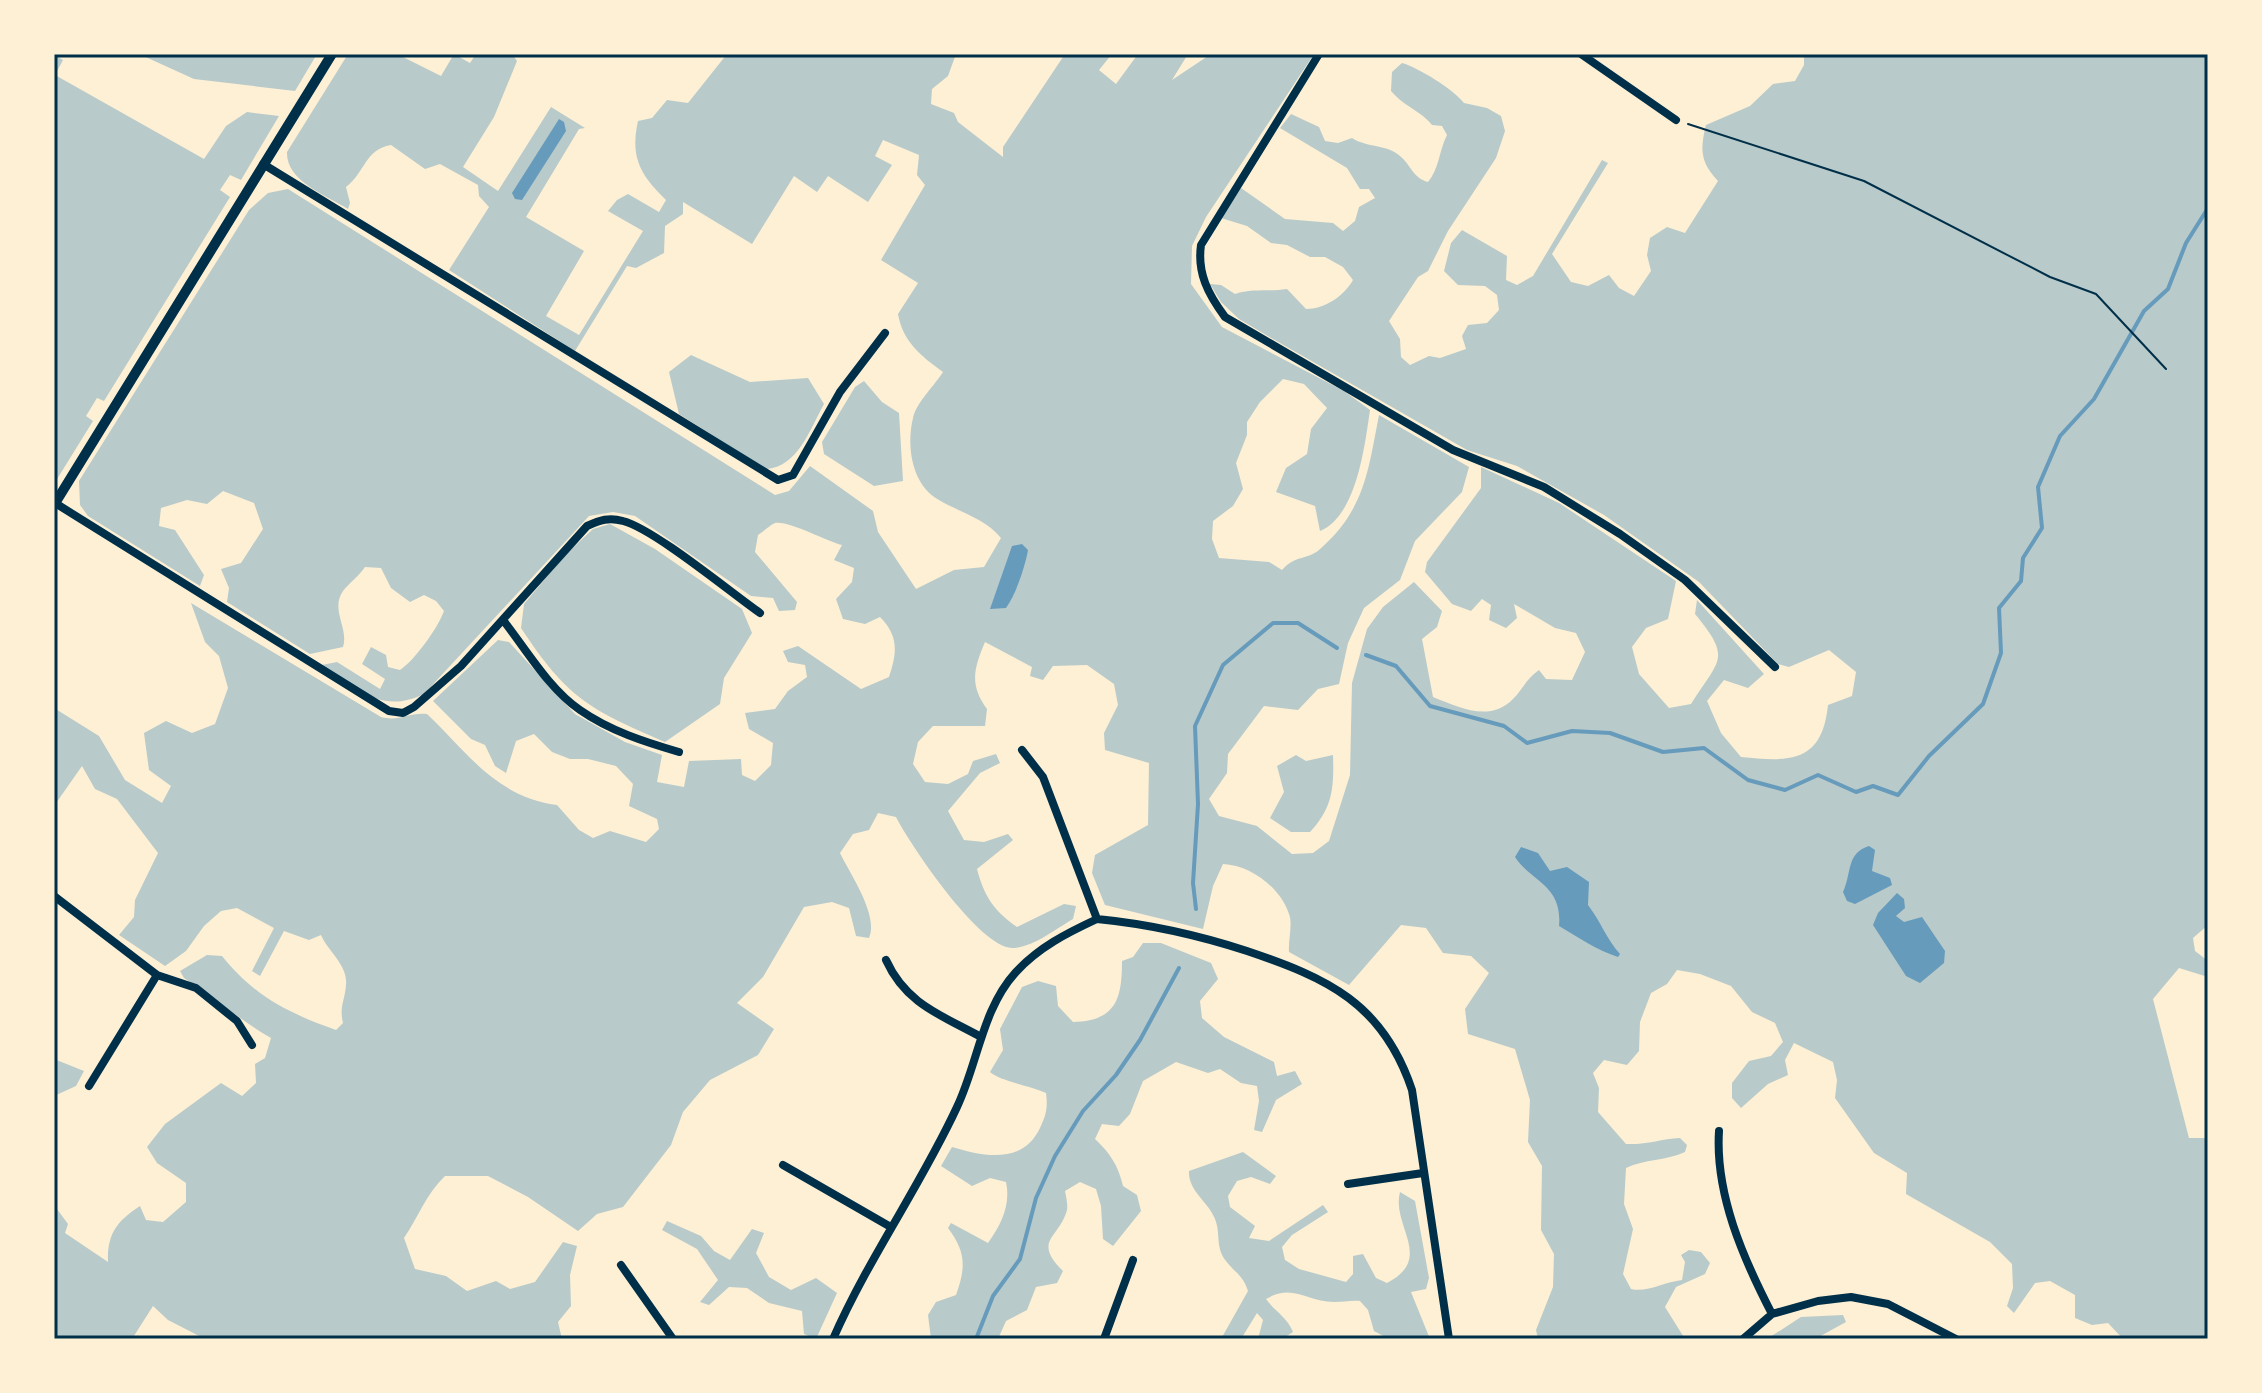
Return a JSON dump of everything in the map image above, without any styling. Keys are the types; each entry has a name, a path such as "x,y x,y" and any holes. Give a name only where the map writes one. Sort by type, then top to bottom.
{"street":[{"path":"332,54 55,504 379,706 403,713 461,666 587,526 605,518 626,522 650,535 760,613"},
{"path":"1319,54 1201,245 1198,265 1210,298 1225,317 1453,450 1544,487 1620,534 1685,580 1775,667"},
{"path":"1581,54 1676,120"},
{"path":"263,164 778,480 793,475 840,392 885,333"},
{"path":"503,620 553,684 579,710 642,741 679,752"},
{"path":"1022,750 1043,777 1097,919"},
{"path":"54,896 157,975 196,988 237,1021 252,1045"},
{"path":"833,1339 858,1283 889,1226 931,1160 959,1103 981,1037 1014,974 1037,951 1097,919 1148,924 1233,946 1310,972 1365,1011 1402,1060 1412,1090 1449,1339"},
{"path":"886,960 896,983 917,1002 981,1037"},
{"path":"89,1086 157,975"},
{"path":"1719,1131 1717,1166 1749,1270 1772,1314"},
{"path":"783,1165 889,1226"},
{"path":"1348,1184 1423,1173"},
{"path":"1104,1339 1133,1260"},
{"path":"621,1265 673,1339"},
{"path":"1743,1339 1772,1314 1818,1301 1851,1297 1888,1304 1956,1339"}],"path":[{"path":"1676,120 1864,181 2050,277 2096,294 2166,369"}],"shaded area":[{"path":"139,54 317,54 295,91 194,79"},
{"path":"348,54 397,54 441,76 454,54 470,63 476,54 512,54 517,61 494,117 463,167 498,191 551,107 585,128 579,129 526,217 584,251 546,316 579,335 643,231 608,211 617,200 628,194 659,212 666,200 639,165 635,145 638,121 652,118 667,100 688,103 727,54 956,54 948,76 932,89 931,104 954,113 958,122 1003,157 1003,147 1065,54 1112,54 1099,70 1116,84 1138,54 1188,54 1172,80 1211,54 1314,54 1206,217 1192,246 1191,284 1222,327 1344,391 1370,410 1365,441 1357,478 1343,511 1333,523 1320,531 1315,506 1276,492 1286,468 1307,454 1311,429 1327,408 1304,384 1283,379 1260,402 1247,422 1247,435 1236,463 1243,489 1233,506 1213,521 1212,539 1219,558 1269,562 1282,570 1319,550 1346,520 1355,504 1367,472 1379,415 1469,467 1462,492 1415,541 1400,580 1364,608 1348,643 1339,684 1318,689 1298,710 1264,706 1228,754 1227,773 1209,799 1219,816 1257,826 1292,854 1313,853 1329,841 1350,775 1352,683 1367,629 1383,607 1414,582 1442,611 1437,627 1422,639 1433,697 1484,712 1504,706 1539,670 1546,679 1572,680 1585,652 1576,633 1555,628 1514,604 1517,618 1506,628 1489,620 1491,605 1482,599 1471,611 1452,604 1425,572 1427,562 1481,488 1481,467 1559,503 1676,581 1668,619 1646,628 1632,647 1639,674 1669,708 1691,704 1718,659 1714,641 1695,614 1697,600 1764,674 1748,688 1724,680 1707,701 1721,733 1741,757 1788,758 1801,755 1811,748 1825,724 1828,705 1852,696 1856,672 1829,650 1789,667 1778,664 1699,582 1604,515 1517,466 1467,450 1239,319 1221,302 1210,284 1221,285 1235,294 1287,289 1306,309 1320,307 1345,291 1353,280 1343,267 1325,257 1310,257 1287,245 1271,243 1247,226 1221,218 1241,188 1285,219 1333,223 1343,231 1355,221 1359,207 1375,198 1369,189 1360,189 1347,168 1280,128 1291,114 1319,127 1325,141 1338,143 1352,138 1395,152 1419,178 1428,182 1447,135 1442,126 1432,125 1391,91 1392,72 1402,63 1426,74 1464,103 1487,108 1501,116 1505,131 1496,158 1448,231 1428,271 1418,277 1389,321 1400,339 1401,357 1410,365 1429,356 1440,358 1466,349 1462,336 1468,325 1487,323 1499,310 1497,295 1485,286 1458,285 1444,271 1451,243 1462,230 1507,256 1506,280 1517,285 1533,276 1602,160 1608,163 1552,254 1571,282 1588,286 1609,275 1619,288 1634,296 1651,271 1647,255 1650,238 1667,227 1685,233 1718,181 1703,155 1706,125 1750,106 1773,84 1795,81 1804,65 1804,54 2208,54 2208,925 2193,938 2195,951 2208,961 2208,977 2179,968 2153,999 2189,1138 2208,1138 2208,1339 2123,1339 2108,1323 2092,1325 2075,1318 2075,1295 2050,1281 2035,1283 2014,1313 2007,1306 2013,1288 2012,1264 1990,1242 1906,1194 1907,1173 1874,1153 1835,1098 1837,1080 1833,1062 1794,1043 1785,1060 1788,1075 1768,1084 1741,1108 1732,1098 1732,1083 1749,1061 1771,1056 1783,1042 1775,1023 1752,1012 1731,986 1700,974 1677,970 1667,984 1651,993 1640,1022 1639,1051 1627,1065 1604,1060 1593,1073 1599,1088 1598,1112 1626,1144 1680,1138 1687,1145 1685,1152 1678,1155 1626,1168 1624,1204 1633,1229 1623,1274 1631,1289 1637,1290 1682,1280 1685,1262 1681,1255 1689,1250 1701,1252 1710,1263 1705,1274 1676,1287 1665,1307 1685,1339 1538,1339 1536,1330 1553,1287 1554,1254 1541,1230 1542,1166 1528,1142 1530,1100 1515,1049 1468,1034 1465,1009 1489,973 1471,956 1443,953 1426,928 1401,925 1349,985 1289,952 1291,923 1285,904 1263,879 1233,865 1223,864 1213,886 1203,929 1105,905 1092,873 1095,855 1148,825 1149,763 1105,750 1104,733 1118,705 1114,684 1087,665 1053,666 1043,680 1030,676 1032,667 985,642 975,676 978,692 987,709 985,726 933,726 918,742 913,764 925,782 948,784 968,774 973,761 996,754 1000,763 980,773 948,811 964,840 984,842 1008,834 1013,840 977,869 983,887 996,909 1017,927 1064,904 1076,906 1073,919 1028,945 1012,948 998,943 982,931 947,893 896,817 878,813 869,830 853,834 840,853 867,907 871,929 869,938 856,936 849,908 832,902 804,907 763,977 737,1003 774,1029 758,1055 710,1080 683,1112 671,1145 623,1207 597,1214 578,1231 528,1197 488,1176 445,1176 428,1198 404,1238 415,1269 446,1276 467,1291 496,1281 510,1289 535,1282 563,1242 577,1246 570,1275 571,1306 558,1322 562,1339 205,1339 168,1320 153,1306 132,1339 54,1339 54,1205 68,1224 65,1233 108,1262 109,1244 115,1229 132,1212 140,1206 146,1220 163,1222 186,1202 186,1183 157,1163 147,1147 165,1124 221,1083 242,1096 256,1083 255,1064 265,1058 271,1038 184,978 180,971 207,955 222,956 259,993 302,1017 336,1030 343,1023 346,978 321,935 309,940 284,931 260,976 252,971 274,928 237,908 221,911 204,926 186,951 165,966 119,935 134,917 135,900 158,853 117,799 95,789 82,766 54,806 54,708 99,736 125,780 162,803 171,786 149,770 144,733 166,721 192,733 215,724 228,688 219,656 205,642 191,603 381,717 427,714 485,772 517,793 557,805 579,830 593,838 610,831 646,842 659,829 657,819 629,806 633,784 616,766 588,759 570,759 552,752 534,734 516,741 506,773 495,766 485,745 471,739 433,701 498,640 509,642 575,714 625,742 662,755 657,782 684,787 689,761 741,759 742,775 755,781 771,765 773,743 749,729 745,713 775,709 788,691 807,677 805,665 788,662 783,651 798,646 861,689 889,677 894,660 895,645 891,631 880,617 865,624 843,619 836,599 852,582 854,568 834,560 842,545 781,523 773,524 758,535 755,552 797,602 795,610 779,611 773,598 751,596 635,516 613,512 589,516 424,694 395,702 382,700 359,690 322,665 337,662 380,689 385,679 362,664 371,647 386,655 388,667 400,670 406,666 441,618 444,611 436,601 424,595 410,602 391,588 381,568 365,567 345,588 338,605 344,633 343,647 310,654 227,602 229,588 221,569 241,563 263,529 254,503 223,491 207,504 187,500 161,508 159,526 175,530 204,575 200,586 88,516 80,505 79,481 249,210 268,193 288,189 775,495 789,491 810,466 873,511 878,532 916,589 954,570 984,567 1001,538 980,521 930,493 913,464 910,441 915,412 943,372 914,348 900,324 898,314 918,283 881,260 925,185 917,175 919,155 883,140 875,156 892,165 868,202 828,176 817,192 794,176 752,244 683,202 683,214 665,226 664,253 636,268 627,266 575,351 449,270 489,207 479,196 478,185 440,164 425,169 391,145 382,147 370,156 346,187 350,203 348,209 308,186 293,171 287,152"},
{"path":"54,55 63,60 55,75 204,159 226,126 247,112 279,116 241,180 230,175 220,190 230,197 104,401 97,398 86,416 93,421 54,484"},
{"path":"691,355 750,382 808,378 824,404 802,445 787,462 766,469 679,414 669,372"},
{"path":"864,381 882,402 899,413 903,481 874,486 824,454 822,442 855,387"},
{"path":"610,524 655,549 742,609 752,633 724,678 720,704 665,742 617,720 582,699 553,671 521,628 524,604 565,555 593,529"},
{"path":"1296,755 1306,761 1333,755 1328,806 1310,832 1291,832 1270,818 1284,792 1277,766"},
{"path":"1143,943 1161,943 1211,963 1218,979 1200,1001 1202,1018 1224,1037 1274,1062 1277,1076 1295,1071 1302,1084 1276,1100 1262,1132 1254,1130 1259,1101 1257,1086 1241,1083 1220,1069 1208,1073 1176,1062 1143,1081 1130,1114 1119,1126 1102,1124 1095,1139 1113,1160 1123,1186 1137,1195 1141,1211 1113,1246 1103,1239 1101,1206 1096,1189 1080,1182 1065,1191 1067,1210 1050,1240 1049,1252 1063,1271 1057,1283 1036,1287 1027,1310 1006,1321 998,1339 931,1339 928,1315 936,1302 956,1295 962,1276 961,1252 948,1228 951,1223 988,1243 1001,1222 1007,1199 1006,1182 990,1178 972,1186 941,1166 952,1147 990,1155 1002,1155 1024,1148 1033,1140 1045,1115 1046,1093 990,1072 1003,1050 1000,1029 1022,987 1038,981 1056,986 1058,1006 1073,1022 1099,1017 1114,1005 1118,997 1122,961 1133,957"},
{"path":"54,1059 84,1071 76,1086 54,1096"},
{"path":"1243,1152 1276,1176 1270,1184 1251,1177 1237,1181 1228,1196 1230,1207 1255,1226 1249,1238 1269,1241 1323,1205 1328,1212 1292,1235 1282,1247 1285,1260 1299,1269 1346,1282 1353,1274 1353,1256 1363,1254 1376,1278 1387,1283 1401,1273 1408,1263 1410,1252 1399,1205 1400,1192 1415,1201 1429,1278 1426,1289 1411,1292 1430,1339 1389,1339 1374,1331 1368,1310 1360,1301 1324,1301 1284,1293 1266,1299 1288,1322 1293,1332 1282,1339 1258,1339 1263,1320 1257,1313 1241,1339 1221,1339 1248,1291 1223,1256 1215,1219 1195,1190 1189,1171"},
{"path":"667,1221 701,1236 714,1251 730,1260 752,1229 764,1233 756,1253 769,1277 791,1290 816,1278 837,1293 816,1339 804,1334 802,1311 769,1303 747,1288 729,1287 709,1305 700,1302 718,1280 697,1249 662,1230"},
{"path":"1843,1315 1846,1322 1815,1339 1767,1339 1801,1317"}],"water":[{"path":"559,119 564,122 566,131 522,200 515,199 512,193"},
{"path":"1022,544 1028,550 1013,595 1006,608 990,609 1012,546"},
{"path":"1869,846 1875,850 1872,871 1890,878 1892,885 1855,904 1847,901 1843,892 1856,853"},
{"path":"1521,847 1538,853 1550,871 1567,867 1589,882 1588,905 1620,954 1618,957 1559,926 1559,912 1551,892 1515,857"},
{"path":"1897,893 1904,899 1905,908 1896,916 1904,922 1922,917 1945,951 1944,963 1920,983 1906,976 1873,925 1878,913"}],"waterway":[{"path":"1366,655 1396,666 1430,706 1504,726 1527,743 1572,731 1610,733 1663,752 1704,748 1748,780 1785,790 1818,775 1856,792 1873,786 1898,795 1929,756 1983,704 2001,653 1999,608 2021,581 2023,558 2042,528 2038,487 2060,436 2094,399 2144,311 2168,289 2186,243 2208,208"},
{"path":"1196,909 1193,883 1198,804 1195,726 1223,665 1273,623 1298,623 1337,648"},
{"path":"976,1339 993,1296 1020,1259 1036,1198 1055,1156 1083,1111 1116,1075 1140,1040 1179,968"}]}
